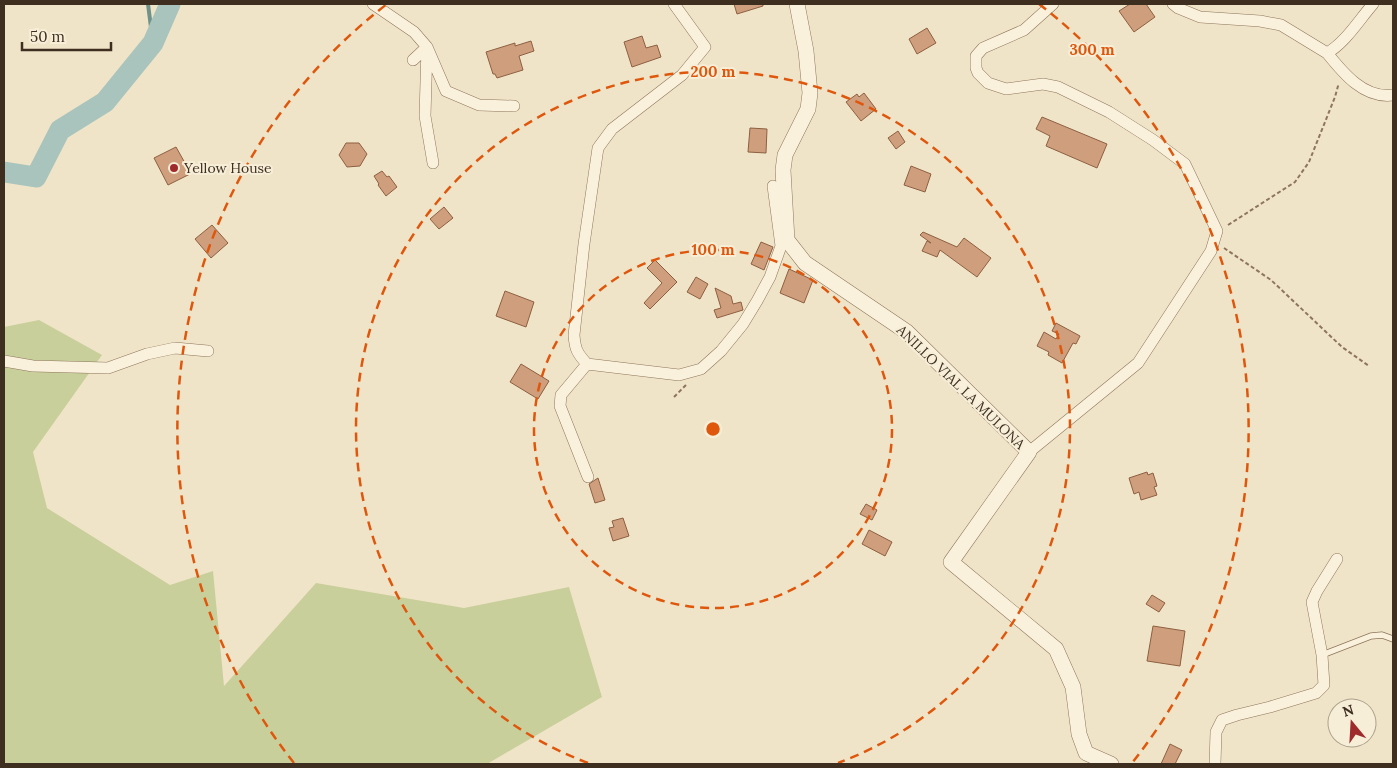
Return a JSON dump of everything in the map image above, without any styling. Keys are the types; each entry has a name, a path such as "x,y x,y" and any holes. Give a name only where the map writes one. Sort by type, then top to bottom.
{"street":[{"path":"373,4 414,32 427,47 446,91 479,105 514,106"},
{"path":"674,4 705,47 682,75 612,129 598,148 584,244 574,334 575,348 579,356 587,364 679,375 701,369 721,351 743,324 770,277 784,243 783,170 785,154 808,109 810,93 806,51 797,4"},
{"path":"1029,452 1138,363 1211,251 1216,236 1185,164 1153,140 1109,112 1058,87 1043,84 1006,89 988,83 983,79 976,68 976,56 983,48 1024,30 1053,4"},
{"path":"1173,4 1200,17 1260,21 1281,25 1327,53 1346,76 1369,92 1387,96 1393,95"},
{"path":"1327,53 1334,49 1373,4"},
{"path":"413,60 427,47"},
{"path":"427,47 424,116 433,163"},
{"path":"773,186 784,243"},
{"name":"ANILLO VIAL LA MULONA","path":"784,243 805,262 907,332 1029,452 950,562 1056,649 1073,687 1079,734 1086,753 1111,764"},
{"path":"4,361 33,366 108,368 147,354 175,348 208,351"},
{"path":"587,364 562,396 560,406 588,477"},
{"path":"1215,764 1216,732 1222,720 1270,708 1316,693 1324,685 1322,655 1312,602 1338,559"}],"lane":[{"path":"1322,655 1371,636 1382,635 1393,639"}],"path":[{"path":"1336,78 1338,86 1335,97 1309,162 1295,182 1216,236 1271,280 1342,347 1369,366"}],"green space":[{"path":"39,320 102,355 33,452 47,508 170,585 213,571 224,686 316,583 464,608 569,587 602,697 487,764 4,764 4,327"}],"building":[{"path":"734,4 763,4 763,6 737,14"},
{"path":"1130,4 1146,4 1155,17 1134,32 1119,11"},
{"path":"927,28 936,43 917,54 909,39"},
{"path":"642,36 646,48 657,45 661,57 632,67 624,42"},
{"path":"531,41 534,51 519,56 523,70 497,78 493,74 486,52 515,43 515,46"},
{"path":"864,93 876,109 861,121 846,102 857,94 859,97"},
{"path":"1042,117 1107,144 1097,168 1046,146 1050,136 1036,129"},
{"path":"750,128 767,129 766,153 748,152"},
{"path":"898,131 905,142 896,149 888,138"},
{"path":"346,143 359,143 367,154 360,166 347,167 339,155"},
{"name":"Yellow House","path":"176,147 192,173 168,185 154,158"},
{"path":"911,166 931,174 925,192 904,185"},
{"path":"382,171 387,177 389,176 397,187 386,196 374,176"},
{"path":"444,207 453,218 439,229 430,219"},
{"path":"212,225 228,243 211,258 195,239"},
{"path":"923,232 957,247 964,238 991,258 977,277 940,250 937,257 922,251 927,241 931,243 920,235"},
{"path":"761,242 773,247 764,270 751,264"},
{"path":"655,260 677,282 650,309 644,303 662,283 647,268"},
{"path":"789,269 813,280 804,303 780,293"},
{"path":"696,277 708,284 700,299 687,292"},
{"path":"715,288 731,296 733,304 741,302 743,310 717,318 714,310 721,308"},
{"path":"505,291 534,302 526,327 496,316"},
{"path":"1056,323 1080,336 1076,344 1073,343 1062,363 1048,355 1049,352 1037,346 1044,332 1056,339 1059,334 1052,331"},
{"path":"521,364 549,381 538,399 510,382"},
{"path":"1147,472 1148,475 1153,473 1157,486 1154,487 1157,495 1141,500 1139,492 1134,494 1129,478"},
{"path":"598,478 605,500 595,503 589,484"},
{"path":"866,504 877,510 872,520 860,514"},
{"path":"623,518 629,536 613,541 609,528 614,527 612,521"},
{"path":"869,530 892,542 885,556 862,544"},
{"path":"1152,595 1165,603 1159,612 1146,604"},
{"path":"1153,626 1185,631 1180,666 1147,661"},
{"path":"1170,744 1182,750 1175,764 1161,764"}],"waterway":[{"path":"148,4 153,43"},
{"path":"4,172 36,177 60,130 105,102 153,43 170,4"}],"place":[{"name":"Yellow House","path":"174,168"}]}
